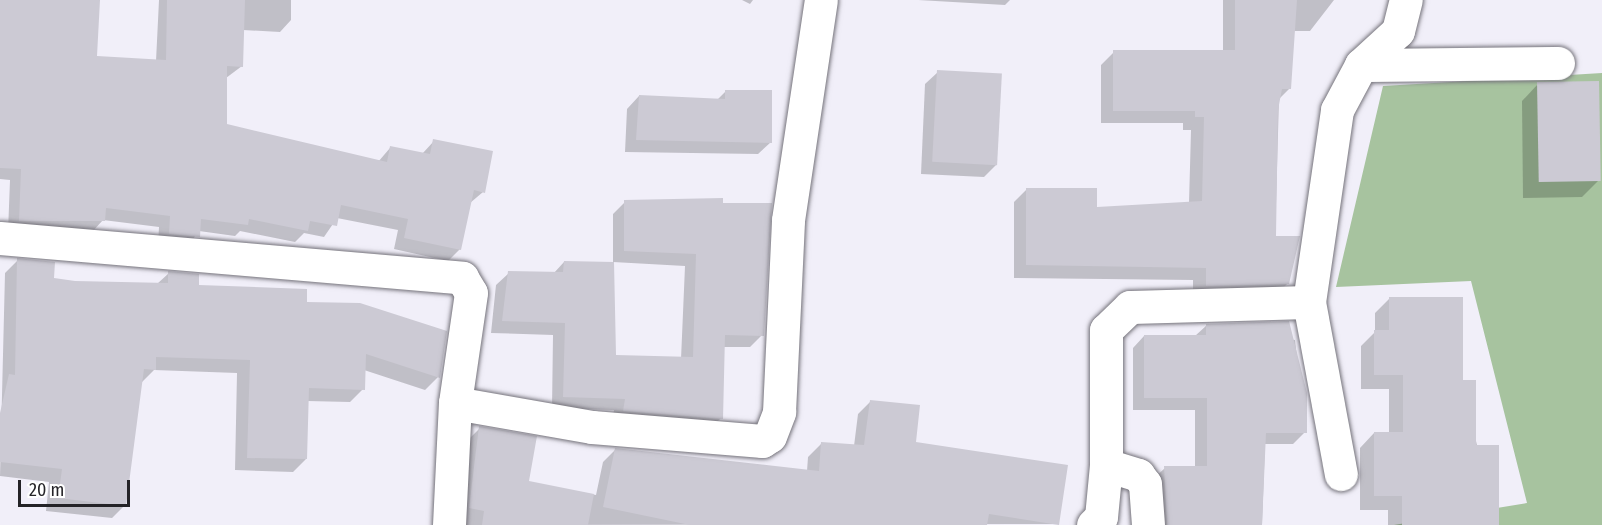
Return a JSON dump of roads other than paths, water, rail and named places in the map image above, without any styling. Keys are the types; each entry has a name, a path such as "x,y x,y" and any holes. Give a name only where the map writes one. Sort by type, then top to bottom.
{"street":[{"path":"455,404 592,427 762,441 770,436 779,412 788,220 821,0"},
{"path":"1341,474 1309,302 1334,124 1361,64 1398,31 1406,0"},
{"path":"1361,64 1558,63"},
{"path":"0,238 462,278 471,293 455,404 449,525"},
{"path":"1094,525 1101,517 1106,465 1106,330 1115,318 1130,307 1167,303 1309,302"},
{"path":"1106,465 1138,475 1145,484 1148,525"}]}
